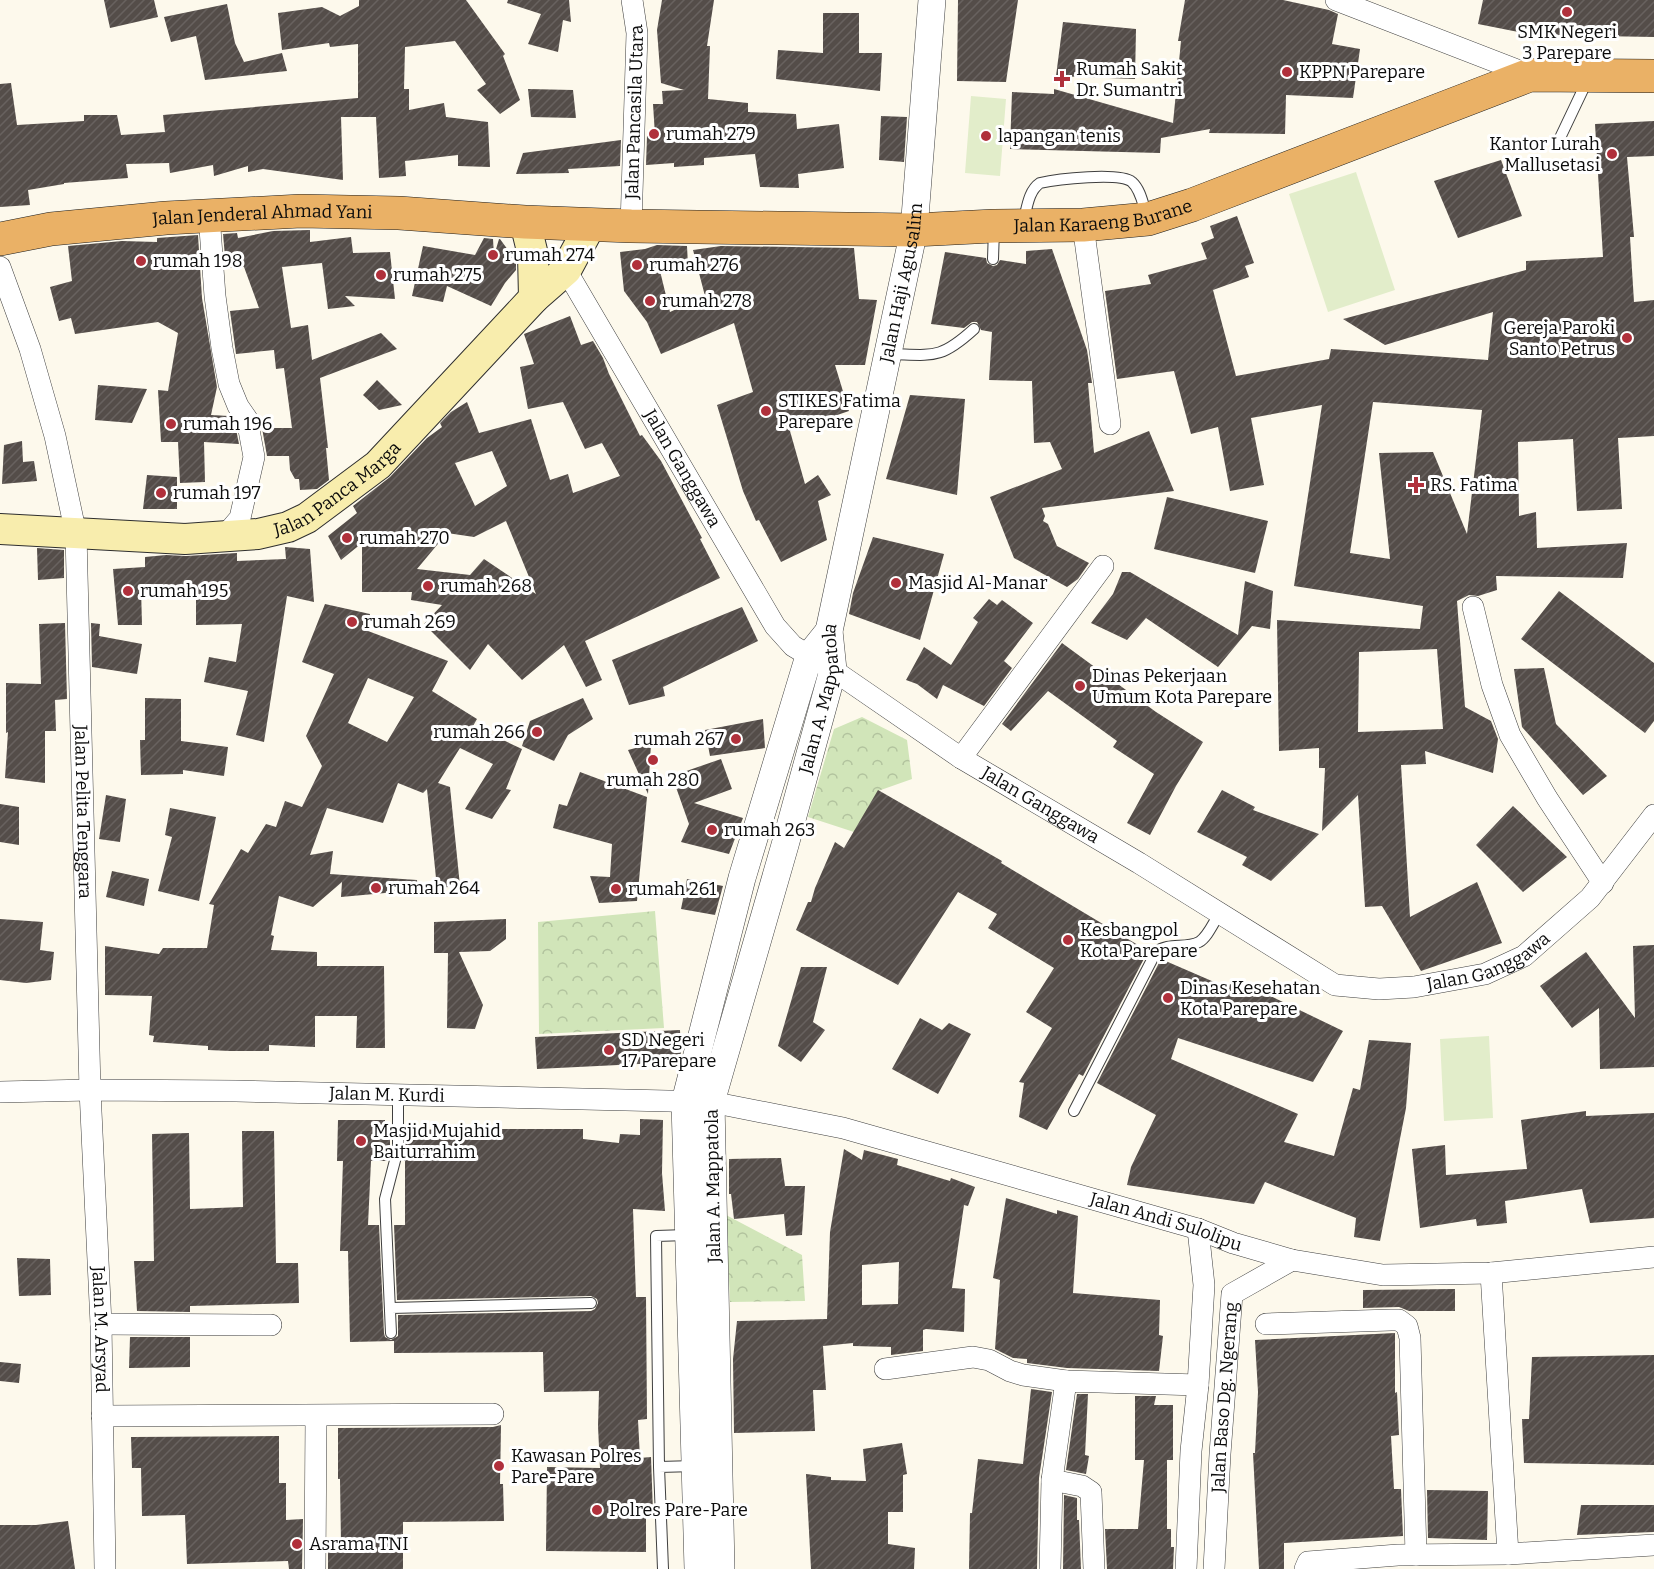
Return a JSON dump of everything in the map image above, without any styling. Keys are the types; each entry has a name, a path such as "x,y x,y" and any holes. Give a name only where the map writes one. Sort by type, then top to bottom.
{"highway":[{"name":"Jalan Karaeng Burane","path":"525,222 631,226 914,230 1083,225 1148,219 1192,205 1530,75 1654,76"},
{"name":"Jalan Jenderal Ahmad Yani","path":"0,239 51,229 166,218 302,211 399,213 525,222"}],"main road":[{"path":"525,222 533,255 534,298"},
{"path":"566,270 591,224"},
{"name":"Jalan Panca Marga","path":"0,529 184,539 258,534 288,527 307,518 378,465 534,298 566,270"}],"street":[{"name":"Jalan Pancasila Utara","path":"631,226 638,33 632,0"},
{"name":"Jalan Haji Agusalim","path":"829,631 914,230 932,0"},
{"path":"1336,0 1530,75"},
{"path":"209,216 215,296 222,348 229,384 238,406 247,419 254,457 240,518 223,538"},
{"path":"1083,225 1110,424"},
{"name":"Jalan Pelita Tenggara","path":"0,267 30,349 55,436 76,534 90,1090"},
{"name":"Jalan Ganggawa","path":"566,270 775,626 793,646 833,670 961,758 1139,863 1335,984 1379,989 1414,987 1485,974 1524,956 1590,898 1654,815"},
{"path":"961,758 1103,567"},
{"path":"1473,607 1492,685 1510,735 1547,798 1603,883"},
{"name":"Jalan A. Mappatola","path":"721,1569 706,1465 687,1235 684,1102 742,878 809,656 829,631"},
{"name":"Jalan A. Mappatola","path":"698,1569 706,1465 715,1234 711,1102 833,670 829,631"},
{"name":"Jalan M. Kurdi","path":"0,1092 90,1090 684,1102"},
{"name":"Jalan M. Arsyad","path":"90,1090 101,1324 105,1569"},
{"name":"Jalan Andi Sulolipu","path":"684,1102 711,1102 843,1128 1198,1229 1233,1243 1292,1260 1383,1275 1491,1273 1654,1257"},
{"name":"Jalan Baso Dg. Ngerang","path":"1186,1569 1191,1451 1198,1385 1204,1285 1198,1229"},
{"path":"687,1235 715,1234"},
{"name":"Jalan Baso Dg. Ngerang","path":"1214,1569 1232,1294 1292,1260"},
{"path":"1491,1273 1508,1554"},
{"path":"1204,1285 1218,1293 1232,1294"},
{"path":"1266,1324 1399,1320 1407,1326 1410,1338 1416,1555"},
{"path":"101,1324 271,1325"},
{"path":"885,1369 973,1357 989,1360 1023,1375 1066,1381 1198,1385"},
{"path":"1050,1569 1052,1480 1066,1381"},
{"path":"102,1416 493,1414"},
{"path":"315,1569 316,1416"},
{"path":"1191,1451 1220,1454"},
{"path":"1052,1480 1082,1486 1091,1492 1094,1569"},
{"path":"1305,1569 1308,1562 1416,1555 1508,1554 1603,1559 1654,1545"}],"lane":[{"path":"1559,140 1590,76"},
{"path":"993,259 1008,226 1034,187 1040,183 1120,176 1137,188 1148,219"},
{"path":"888,354 937,355 956,345 974,329"},
{"path":"1074,1111 1156,952 1165,946 1196,943 1202,940 1220,913"},
{"path":"391,1333 385,1199 398,1149 398,1095"},
{"path":"663,1569 659,1467 656,1236 687,1235"},
{"path":"391,1308 591,1303"},
{"path":"659,1467 706,1465"}],"green space":[{"name":"lapangan tenis","path":"971,96 1006,99 1000,176 965,173"},
{"path":"1356,172 1395,290 1328,312 1289,194"},
{"path":"862,717 907,740 912,779 878,791 854,832 808,817 834,729"},
{"path":"655,911 664,1028 539,1034 538,922"},
{"path":"1489,1036 1493,1118 1444,1121 1440,1039"},
{"path":"726,1215 802,1255 805,1301 730,1302"}],"building":[{"path":"104,0 154,0 158,17 110,28"},
{"path":"359,0 466,0 505,54 503,56 520,100 500,114 477,90 486,84 455,41 405,47 404,89 409,89 409,110 444,103 446,117 488,122 490,167 458,166 458,155 405,161 406,176 379,178 376,117 341,117 343,180 263,169 248,172 248,166 214,176 213,165 170,173 169,163 126,164 128,178 64,183 28,190 30,205 0,207 0,84 11,83 17,125 84,121 84,115 117,115 121,135 165,132 163,115 358,98 358,44 330,47 329,43 282,50 278,13 322,7 340,16 359,6"},
{"path":"508,0 569,0 571,22 563,20 558,52 528,44 541,14 507,3"},
{"path":"662,0 714,0 707,46 710,46 708,99 748,103 748,112 796,114 797,129 839,124 844,168 798,174 799,188 760,187 755,154 704,158 704,165 674,167 674,163 646,165 647,136 655,135 653,104 663,104 662,91 684,90 661,83 657,30"},
{"path":"958,0 1018,0 1006,82 957,81"},
{"path":"1185,0 1283,0 1338,14 1332,44 1360,49 1353,98 1286,95 1285,134 1209,133 1210,129 1161,138 1160,153 1010,149 1012,92 1054,94 1054,89 1173,123 1181,41 1178,41"},
{"name":"SMK Negeri 3 Parepare","path":"1483,0 1654,0 1654,37 1543,35 1543,37 1478,24"},
{"path":"227,4 235,43 244,62 282,53 287,71 205,80 196,36 171,42 164,17"},
{"path":"823,13 859,13 859,53 882,53 880,91 776,79 778,50 823,53"},
{"path":"1063,22 1136,29 1135,79 1056,76"},
{"path":"528,89 573,90 576,118 531,117"},
{"path":"881,116 907,117 904,162 879,160"},
{"path":"1654,121 1654,156 1627,157 1634,237 1630,237 1634,302 1654,300 1654,436 1618,438 1622,509 1577,511 1573,439 1518,442 1519,516 1536,512 1537,548 1627,543 1623,578 1496,576 1497,590 1478,596 1469,595 1457,601 1465,707 1491,721 1498,739 1493,773 1425,751 1426,764 1401,765 1410,917 1477,882 1502,943 1421,971 1382,906 1365,907 1358,795 1322,831 1325,768 1319,768 1319,748 1279,751 1277,620 1420,629 1423,606 1294,586 1322,405 1251,418 1264,485 1230,491 1218,427 1191,434 1174,371 1117,379 1105,291 1151,284 1148,275 1207,259 1201,243 1214,238 1210,226 1237,216 1254,263 1245,266 1249,277 1213,290 1236,376 1329,359 1331,349 1488,360 1493,312 1385,345 1343,319 1526,270 1526,261 1603,257 1595,124","holes":["1373,402 1482,410 1467,534 1433,452 1379,453 1390,559 1350,553","1437,649 1443,729 1358,732 1359,652"]},
{"path":"621,140 620,166 568,169 569,173 516,174 523,153"},
{"path":"1501,160 1522,216 1458,238 1434,181"},
{"path":"310,230 310,242 351,237 353,253 390,252 395,299 345,296 355,306 328,309 322,263 282,267 291,328 308,325 312,360 381,333 397,349 320,378 328,448 326,448 329,480 317,489 300,490 299,479 295,479 290,470 289,456 267,456 262,428 292,428 284,368 276,369 274,350 236,354 230,311 259,308 244,267 226,268 223,234 237,233 238,238 273,231"},
{"path":"198,235 202,298 217,387 211,415 229,416 235,424 239,444 204,442 205,482 180,483 178,442 161,442 158,390 168,391 178,333 158,322 75,334 71,318 59,321 50,287 72,281 68,246 122,241 157,242 157,238"},
{"path":"484,238 493,239 494,256 500,239 516,261 516,270 491,306 447,286 443,302 412,296 423,246 475,255"},
{"path":"657,245 687,246 688,265 660,271 670,312 705,296 693,250 721,246 854,248 859,299 877,300 865,365 835,365 849,411 790,431 805,484 818,475 831,495 818,501 827,540 781,562 759,520 756,521 743,491 717,405 753,392 734,323 661,354 647,322 624,291 620,252"},
{"path":"1052,249 1087,350 1092,383 1088,383 1094,453 1149,431 1174,491 1042,508 1045,516 1043,521 1048,524 1057,546 1089,563 1078,579 1067,587 1014,558 990,497 1062,469 1050,442 1034,443 1032,381 989,380 992,332 981,330 977,322 972,322 964,328 931,324 945,252 986,258 987,263 993,266 997,265 1000,260 1026,264 1026,251"},
{"path":"570,316 581,345 593,341 640,436 642,435 661,461 702,538 700,539 720,578 585,641 602,680 586,687 564,645 522,680 488,644 470,670 424,624 442,605 411,600 412,592 362,592 362,543 341,560 328,536 357,513 353,506 390,477 427,438 442,427 440,423 451,412 467,402 479,433 531,419 550,480 568,474 573,493 620,476 602,443 585,449 563,402 528,409 520,367 534,364 524,334","holes":["492,451 507,486 475,506 455,463","506,521 536,594 484,559 470,575 417,569 447,533 474,537"]},
{"path":"377,380 402,405 379,410 363,395"},
{"path":"98,385 147,389 132,423 95,420"},
{"path":"910,395 965,399 957,495 886,479"},
{"path":"22,441 23,462 34,461 37,481 2,484 4,445"},
{"name":"rumah 197","path":"147,475 177,477 177,509 143,509"},
{"path":"1167,497 1268,521 1255,573 1154,549"},
{"name":"Masjid Al-Manar","path":"873,537 944,554 920,640 849,614 853,593"},
{"path":"285,547 310,549 314,602 287,596 264,742 236,735 248,691 204,682 209,657 236,662 242,624 196,625 196,593 141,588 142,625 118,625 113,569 145,567 145,557 166,555 237,553 237,561 286,559"},
{"path":"37,548 64,550 64,578 38,580"},
{"path":"1122,572 1130,572 1238,635 1245,581 1273,591 1270,629 1252,626 1218,667 1146,618 1127,640 1091,623 1113,594"},
{"path":"1559,591 1654,663 1654,721 1645,733 1521,639"},
{"path":"989,599 997,605 1002,600 1033,623 1004,661 1012,668 984,706 943,685 937,699 917,684 906,680 924,647 951,665 978,622 973,618"},
{"path":"325,604 370,614 368,631 448,661 432,691 477,719 473,726 522,749 506,789 511,790 492,819 465,809 493,764 460,748 438,783 450,787 460,886 437,888 427,789 423,793 398,783 383,823 327,808 310,855 333,851 330,874 417,880 418,890 341,897 342,882 313,907 279,896 271,935 274,936 271,950 317,952 317,966 384,966 385,1048 356,1048 357,1016 315,1016 315,1047 269,1045 269,1051 230,1051 208,1050 208,1046 153,1042 154,1036 149,1035 152,996 105,995 105,946 159,954 163,948 207,948 214,905 209,904 241,849 248,853 266,824 276,827 285,801 302,807 322,766 306,736 334,674 302,662","holes":["368,678 414,697 387,742 348,723"]},
{"path":"742,607 758,641 663,687 665,696 629,705 612,660"},
{"path":"65,623 67,699 55,700 56,731 45,731 45,783 5,778 8,732 6,733 6,683 41,684 39,624"},
{"path":"91,623 100,624 99,636 142,644 137,674 92,667"},
{"path":"1062,643 1156,712 1203,742 1150,835 1127,823 1154,774 1113,747 1117,741 1048,691 1011,731 1002,724"},
{"path":"1544,668 1556,724 1607,776 1583,795 1522,727 1514,669"},
{"path":"145,698 181,699 181,741 228,747 224,776 183,770 183,774 141,775 140,740 145,740"},
{"path":"583,698 593,719 568,735 554,761 522,746 530,721"},
{"name":"rumah 267","path":"763,719 765,748 710,756 705,730"},
{"path":"651,744 648,794 628,750"},
{"path":"721,759 732,789 694,803 743,818 729,854 681,842 689,824 672,776"},
{"path":"580,772 647,797 637,901 599,903 590,876 610,877 612,844 553,828 559,804 567,806"},
{"path":"878,790 1002,861 1001,863 1148,951 1083,1076 1079,1074 1047,1130 1019,1117 1024,1083 1019,1082 1052,1028 1026,1012 1054,968 988,928 997,914 958,892 898,985 796,930 808,902 811,902 835,842 844,848"},
{"path":"1222,790 1255,807 1253,810 1319,834 1271,881 1242,865 1247,857 1197,832"},
{"path":"106,795 126,799 120,842 99,839"},
{"path":"0,804 19,807 19,845 0,842"},
{"path":"1513,806 1567,857 1523,892 1476,845"},
{"path":"170,808 216,817 199,901 158,891 172,837 165,835"},
{"path":"112,871 149,879 144,906 106,897"},
{"path":"687,879 723,886 715,915 681,909"},
{"path":"0,919 43,922 40,950 54,952 51,980 26,983 0,980"},
{"path":"506,919 506,939 490,951 459,952 483,1005 475,1029 447,1028 448,953 434,953 434,922"},
{"path":"1654,945 1654,1067 1600,1069 1599,1008 1572,1028 1540,986 1586,952 1635,1018 1633,946"},
{"path":"1161,959 1228,988 1233,978 1343,1031 1313,1082 1178,1038 1171,1059 1298,1114 1284,1142 1334,1156 1353,1088 1360,1090 1369,1040 1411,1043 1406,1108 1380,1241 1354,1237 1356,1218 1265,1182 1254,1204 1127,1185 1131,1167 1156,1115 1097,1083"},
{"path":"801,967 827,967 813,1022 825,1030 801,1062 778,1046"},
{"path":"920,1018 942,1030 949,1023 971,1034 938,1094 892,1069"},
{"name":"SD Negeri 17 Parepare","path":"680,1030 679,1062 537,1069 535,1037"},
{"path":"1586,1111 1586,1116 1654,1113 1654,1218 1590,1223 1582,1189 1505,1201 1507,1223 1477,1226 1476,1219 1420,1228 1412,1149 1445,1145 1446,1175 1527,1169 1521,1120"},
{"path":"640,1119 663,1120 662,1173 665,1211 633,1209 636,1297 646,1297 647,1419 638,1420 640,1458 651,1457 653,1512 646,1512 646,1552 546,1551 547,1467 600,1468 599,1391 544,1392 543,1352 394,1353 394,1341 350,1342 348,1251 340,1251 343,1161 337,1161 338,1120 385,1120 385,1129 390,1129 387,1161 371,1161 368,1225 379,1225 384,1333 385,1337 391,1340 398,1336 398,1315 591,1311 598,1303 597,1299 591,1296 397,1300 394,1225 405,1225 405,1161 403,1161 405,1129 497,1131 497,1129 583,1129 583,1139 619,1143 620,1134 640,1135"},
{"path":"242,1131 274,1131 276,1263 298,1263 299,1303 190,1306 190,1312 137,1311 134,1261 154,1261 152,1134 189,1133 190,1209 243,1207"},
{"path":"844,1149 862,1160 864,1150 898,1159 897,1165 950,1181 951,1178 975,1187 968,1206 964,1205 952,1288 965,1289 964,1332 926,1329 923,1330 923,1351 891,1355 891,1347 853,1346 853,1343 823,1346 826,1390 813,1390 815,1431 734,1433 733,1359 737,1321 827,1319 830,1232","holes":["899,1262 898,1304 862,1305 862,1265"]},
{"path":"781,1158 785,1186 805,1186 802,1235 786,1236 784,1214 734,1219 731,1194 729,1194 729,1159"},
{"path":"1006,1198 1057,1214 1057,1210 1078,1216 1073,1293 1160,1300 1159,1335 1163,1336 1159,1371 1067,1368 1027,1363 1027,1359 1013,1358 995,1349 1000,1280 993,1278"},
{"path":"17,1258 50,1259 51,1295 19,1296"},
{"path":"1455,1289 1455,1311 1409,1311 1399,1307 1363,1308 1363,1290"},
{"path":"1395,1333 1395,1393 1397,1392 1399,1435 1391,1436 1394,1489 1401,1489 1403,1536 1284,1543 1284,1569 1259,1569 1253,1453 1255,1453 1258,1392 1255,1340"},
{"path":"130,1337 190,1337 190,1367 129,1368"},
{"path":"1654,1355 1654,1465 1524,1463 1522,1419 1529,1419 1532,1357"},
{"path":"0,1362 21,1364 19,1383 0,1381"},
{"path":"1031,1389 1052,1392 1039,1478 1037,1569 969,1569 970,1513 972,1513 978,1459 1023,1464"},
{"path":"1077,1394 1088,1394 1085,1455 1089,1456 1086,1474 1066,1470"},
{"path":"1135,1396 1156,1396 1154,1405 1173,1405 1173,1460 1167,1460 1167,1529 1171,1529 1171,1547 1174,1547 1173,1569 1107,1569 1105,1529 1138,1529 1144,1460 1135,1460"},
{"path":"501,1425 500,1484 503,1484 504,1521 403,1522 403,1569 328,1569 328,1544 341,1544 338,1428 493,1427"},
{"path":"279,1436 279,1483 286,1483 286,1520 303,1519 302,1569 289,1569 288,1561 187,1564 185,1515 142,1516 141,1468 132,1468 131,1437"},
{"path":"902,1443 907,1474 903,1475 903,1512 888,1512 888,1544 915,1548 914,1569 811,1569 806,1474 831,1477 831,1480 866,1481 863,1449"},
{"path":"1427,1490 1488,1491 1487,1540 1428,1538"},
{"path":"1064,1495 1077,1498 1081,1569 1063,1569"},
{"path":"1581,1505 1654,1505 1654,1532 1577,1535"},
{"path":"68,1521 75,1569 0,1569 0,1525 36,1525"}],"place":[{"name":"SMK Negeri 3 Parepare","path":"1567,12"},
{"name":"KPPN Parepare","path":"1287,72"},
{"name":"Rumah Sakit Dr. Sumantri","path":"1062,79"},
{"name":"rumah 279","path":"654,134"},
{"name":"lapangan tenis","path":"986,136"},
{"name":"Kantor Lurah Mallusetasi","path":"1612,154"},
{"name":"rumah 274","path":"493,255"},
{"name":"rumah 198","path":"141,261"},
{"name":"rumah 276","path":"637,265"},
{"name":"rumah 275","path":"381,275"},
{"name":"rumah 278","path":"650,301"},
{"name":"Gereja Paroki Santo Petrus","path":"1627,338"},
{"name":"STIKES Fatima Parepare","path":"766,411"},
{"name":"rumah 196","path":"171,424"},
{"name":"RS. Fatima","path":"1416,485"},
{"name":"rumah 197","path":"161,493"},
{"name":"rumah 270","path":"347,538"},
{"name":"Masjid Al-Manar","path":"896,583"},
{"name":"rumah 268","path":"428,586"},
{"name":"rumah 195","path":"128,591"},
{"name":"rumah 269","path":"352,622"},
{"name":"Dinas Pekerjaan Umum Kota Parepare","path":"1080,686"},
{"name":"rumah 266","path":"537,732"},
{"name":"rumah 267","path":"736,739"},
{"name":"rumah 280","path":"653,760"},
{"name":"rumah 263","path":"712,830"},
{"name":"rumah 264","path":"376,888"},
{"name":"rumah 261","path":"616,889"},
{"name":"Kesbangpol Kota Parepare","path":"1068,940"},
{"name":"Dinas Kesehatan Kota Parepare","path":"1168,998"},
{"name":"SD Negeri 17 Parepare","path":"609,1050"},
{"name":"Masjid Mujahid Baiturrahim","path":"361,1141"},
{"name":"Kawasan Polres Pare-Pare","path":"499,1466"},
{"name":"Polres Pare-Pare","path":"597,1510"},
{"name":"Asrama TNI","path":"297,1544"}]}
